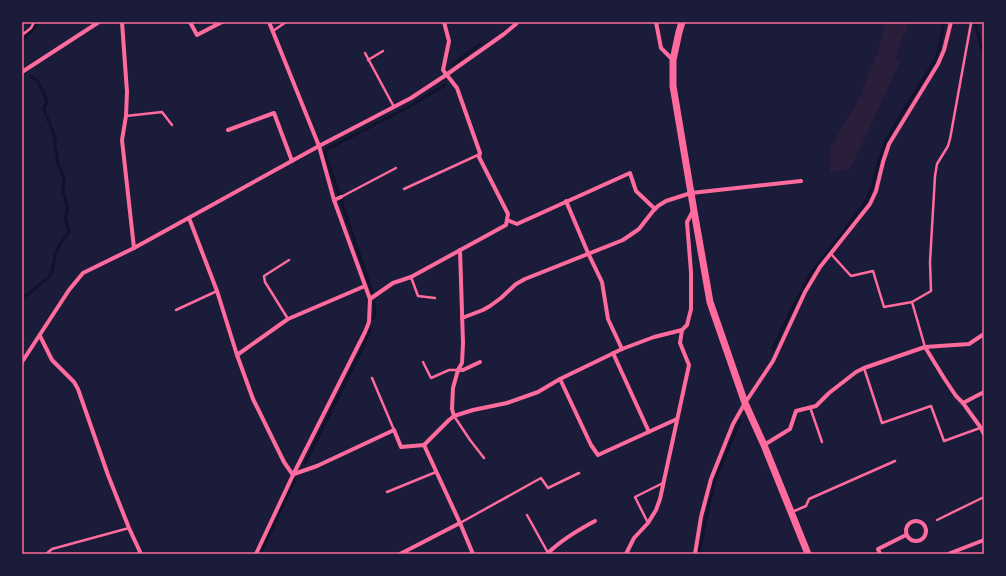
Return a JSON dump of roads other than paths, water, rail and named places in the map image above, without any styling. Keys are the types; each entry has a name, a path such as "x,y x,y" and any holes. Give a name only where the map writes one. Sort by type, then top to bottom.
{"street":[{"path":"22,72 99,22"},
{"path":"122,22 127,92 126,116 122,140 134,248"},
{"path":"190,22 197,35 222,22"},
{"path":"256,554 293,475 366,332 369,322 370,299 338,198 319,146 269,22"},
{"path":"370,299 393,283 411,277 506,225 508,214 479,157 480,154 457,88 443,70 449,41 444,22"},
{"path":"22,362 69,290 83,273 134,248 319,146 411,98 504,34 516,24 516,22"},
{"path":"656,22 661,48 673,60"},
{"path":"682,22 673,60 674,86 710,302 745,403 764,445 808,554"},
{"path":"695,554 701,517 711,479 733,424 773,360 805,292 820,267 870,204 876,191 889,144 938,64 944,50 951,22"},
{"path":"228,130 274,113 292,161"},
{"path":"507,220 516,224 630,173 636,191 655,209"},
{"path":"462,318 490,306 516,284 525,279 623,240 639,229 655,209 666,201 691,193 801,181"},
{"path":"566,201 602,282 608,319 622,348"},
{"path":"293,475 317,466 394,430 401,447 424,445 448,420 454,416 473,410 507,403 538,392 560,379 622,348 654,337 682,330 687,325 691,308 691,272 687,222 694,211"},
{"path":"189,218 217,291 236,355 253,399 284,462 293,475"},
{"path":"454,416 452,409 453,388 462,362 463,344 460,250"},
{"path":"236,355 288,319 365,286"},
{"path":"626,554 634,538 648,523 656,510 664,483 688,365 680,343 682,330"},
{"path":"764,445 790,428 796,411 816,406 829,393 856,372 925,347 969,344 984,334"},
{"path":"40,336 52,360 78,388 108,475 141,554"},
{"path":"925,347 956,396 963,403 984,434"},
{"path":"613,353 649,432"},
{"path":"458,370 463,370 480,362"},
{"path":"560,379 591,445 598,456 677,419"},
{"path":"963,403 984,392"},
{"path":"424,445 473,554"},
{"path":"547,553 574,532 595,521"},
{"path":"918,521 924,525 925,534 918,540 912,540 906,534 907,526 912,522 918,521"},
{"path":"400,554 460,523"},
{"path":"880,554 878,549 906,534"},
{"path":"948,554 984,540"}],"lane":[{"path":"22,35 34,22"},
{"path":"273,31 286,22"},
{"path":"831,254 851,276 873,270 884,306 912,302 931,291 930,262 935,176 937,164 948,146 950,139 971,22"},
{"path":"368,60 383,51"},
{"path":"365,53 394,107"},
{"path":"126,116 162,112 172,126"},
{"path":"404,189 480,154"},
{"path":"338,198 396,168"},
{"path":"288,260 264,276 265,282 288,319"},
{"path":"411,277 418,296 435,298"},
{"path":"176,310 217,291"},
{"path":"912,302 925,347"},
{"path":"424,362 431,378 449,370 458,370"},
{"path":"864,368 882,423 932,406 944,441 981,428"},
{"path":"372,378 394,430"},
{"path":"810,408 822,442"},
{"path":"454,416 484,458"},
{"path":"791,512 806,506 809,499 895,461"},
{"path":"387,492 437,471"},
{"path":"460,523 541,478 548,488 579,473"},
{"path":"648,523 635,497 664,483"},
{"path":"937,520 984,497"},
{"path":"527,515 547,553"},
{"path":"46,554 52,549 129,528"}],"waterway":[{"path":"22,40 33,30 38,22"},
{"path":"773,349 812,272 866,201 871,190 885,143 934,62 939,49 944,22"},
{"path":"975,22 984,54"},
{"path":"453,64 480,44"},
{"path":"22,299 49,277 52,272 56,252 69,229 65,219 67,206 63,192 64,177 57,162 55,140 44,108 47,102 37,80 30,76"},
{"path":"372,292 325,153 327,149 407,108 445,85"},
{"path":"374,303 374,318"},
{"path":"305,463 371,329"},
{"path":"699,554 715,480 740,421"},
{"path":"260,554 295,480"}]}
